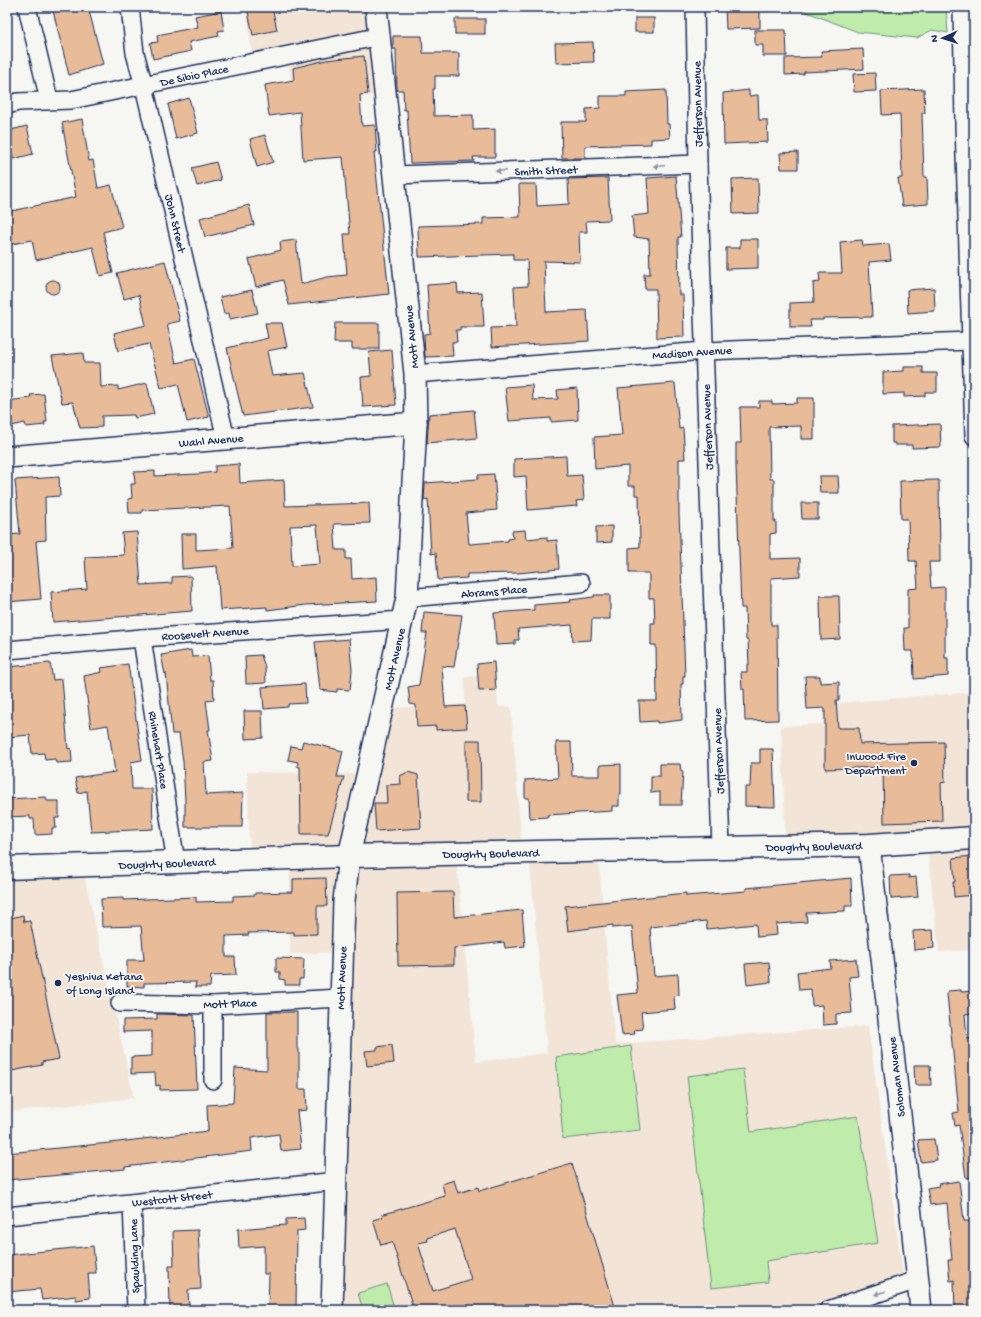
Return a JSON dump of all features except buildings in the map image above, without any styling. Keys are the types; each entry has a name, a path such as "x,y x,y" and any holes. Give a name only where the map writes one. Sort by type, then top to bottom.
{"main road":[{"name":"Doughty Boulevard","path":"7,868 349,856 869,845 974,838"}],"street":[{"path":"27,7 49,100"},
{"name":"John Street","path":"130,7 135,53 226,439"},
{"name":"Mott Avenue","path":"332,1310 340,1081 340,998 344,901 349,856 407,598 416,423 415,374 376,7"},
{"name":"Jefferson Avenue","path":"695,7 698,164 722,848"},
{"path":"962,7 970,341 974,436"},
{"name":"De Sibio Place","path":"7,104 49,100 70,100 144,86 380,36"},
{"name":"Smith Street","path":"395,175 698,164"},
{"name":"Madison Avenue","path":"415,374 705,351 970,341"},
{"name":"Wahl Avenue","path":"7,457 416,423"},
{"name":"Abrams Place","path":"407,598 581,583"},
{"name":"Roosevelt Avenue","path":"7,650 142,638 403,620"},
{"name":"Rhinehart Place","path":"142,638 176,862"},
{"name":"Soloman Avenue","path":"869,845 921,1310"},
{"name":"Mott Place","path":"120,1003 213,1005 340,998"},
{"path":"213,1005 213,1080"},
{"name":"Westcott Street","path":"7,1216 337,1181"},
{"name":"Spaulding Lane","path":"132,1203 136,1310"},
{"path":"828,1310 917,1280"}],"shaded area":[{"path":"246,7 374,7 384,94 295,104 286,50 252,56"},
{"path":"496,674 498,706 511,707 522,850 352,852 385,708 465,704 465,677"},
{"path":"974,692 974,950 939,952 927,845 786,850 781,726 823,724 823,704"},
{"path":"247,772 364,774 346,852 250,855"},
{"path":"529,853 598,853 615,1044 868,1026 903,1274 800,1310 332,1310 349,857 456,856 476,1062 547,1053"},
{"path":"343,861 337,952 290,954 290,863"},
{"name":"Yeshiva Ketana of Long Island","path":"82,866 134,1098 7,1112 7,868"}],"green space":[{"path":"794,7 946,7 948,33 932,30 917,38 858,32"},
{"path":"631,1046 640,1130 563,1139 556,1057"},
{"path":"743,1069 751,1132 858,1116 878,1243 766,1261 768,1282 711,1288 687,1076"},
{"path":"387,1284 394,1308 386,1310 363,1310 358,1293"}],"place":[{"name":"Inwood Fire Department","path":"914,763"},
{"name":"Yeshiva Ketana of Long Island","path":"58,983"}]}
